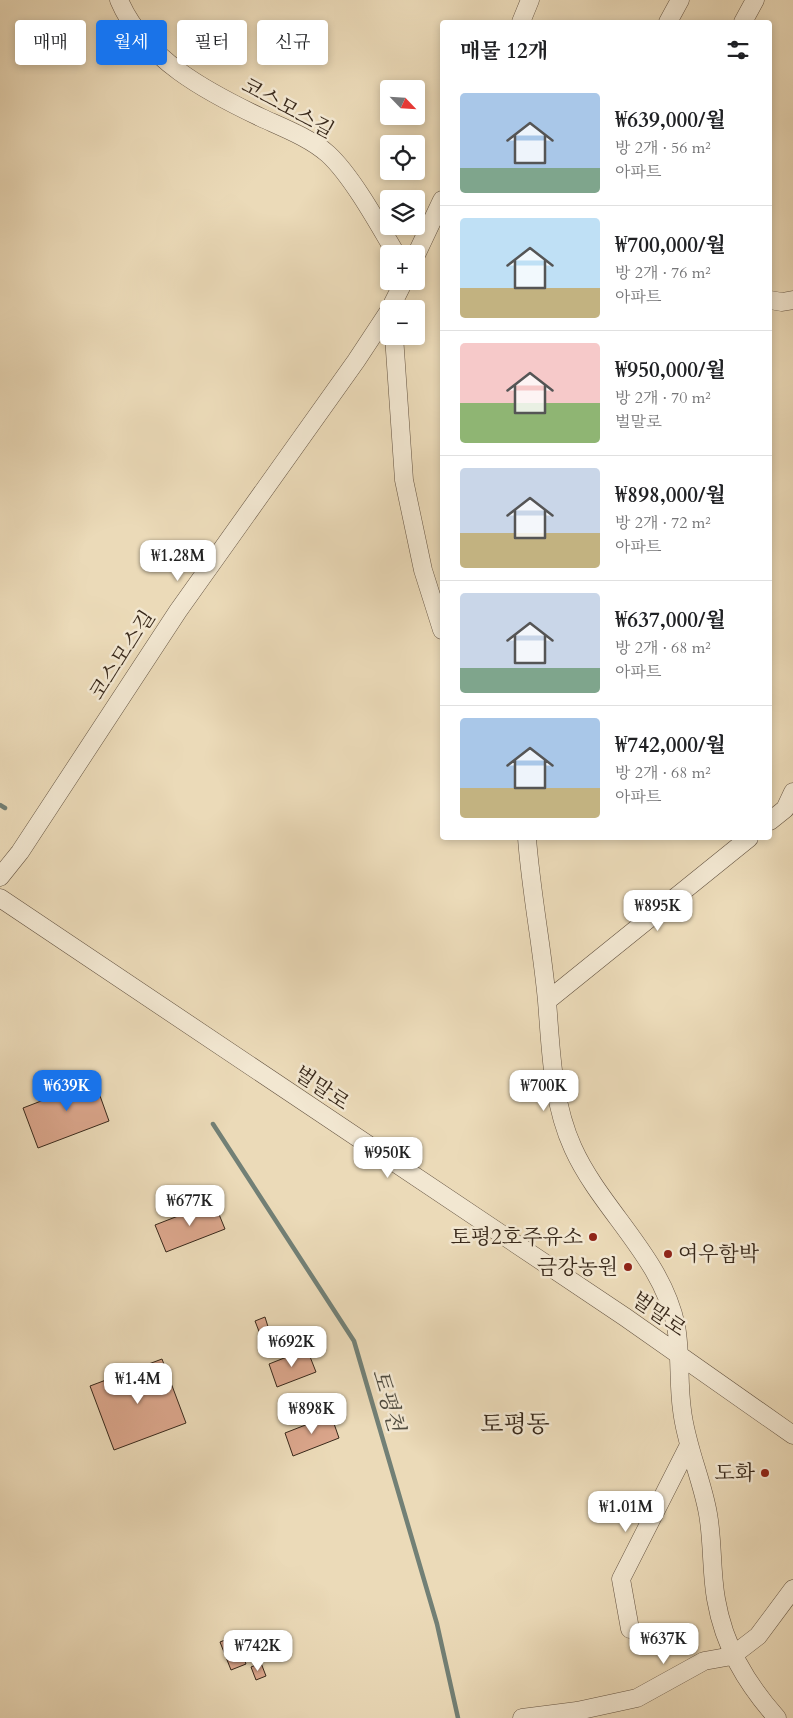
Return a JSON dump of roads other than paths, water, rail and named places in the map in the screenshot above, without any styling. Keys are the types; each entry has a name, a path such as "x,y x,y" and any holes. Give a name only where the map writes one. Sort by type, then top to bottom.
{"street":[{"name":"코스모스길","path":"119,0 125,14 141,34 175,70 234,105 310,141 328,154 346,176 390,245"},
{"path":"522,20 530,0"},
{"path":"669,20 680,0"},
{"path":"744,20 755,0"},
{"path":"421,245 440,204"},
{"path":"772,300 782,302 793,300"},
{"name":"코스모스길","path":"0,877 20,852 178,610 380,325"},
{"path":"395,345 404,480 423,570 440,624"},
{"path":"772,819 785,809 793,792"},
{"path":"527,840 547,1001 548,1035 562,1118 572,1146 600,1196 653,1269 676,1324 680,1355 681,1408 688,1447 708,1514 716,1600 732,1656 754,1692 777,1718"},
{"path":"547,1001 747,840"},
{"name":"벌말로","path":"0,898 680,1355 793,1435"},
{"path":"630,1629 621,1578 688,1447"},
{"path":"522,1718 577,1711 637,1698 704,1661 732,1656 758,1636 793,1589"}],"waterway":[{"name":"토평천","path":"0,805 5,808"},
{"name":"토평천","path":"213,1124 354,1341 437,1624 458,1718"}],"place":[{"name":"토평2호주유소","path":"593,1237"},
{"name":"여우함박","path":"668,1254"},
{"name":"금강농원","path":"628,1267"},
{"name":"도화","path":"765,1473"}],"district":[{"name":"토평동","path":"515,1424"}]}
